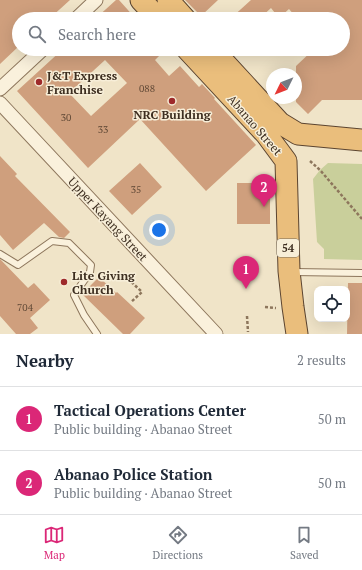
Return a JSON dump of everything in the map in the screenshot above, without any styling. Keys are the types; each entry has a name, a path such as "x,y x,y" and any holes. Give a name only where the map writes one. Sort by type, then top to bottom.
{"highway":[{"path":"141,0 152,12"},
{"path":"168,0 179,12"},
{"name":"Abanao Street","path":"205,56 286,161 289,271 297,334"},
{"name":"Abanao Street","path":"206,56 280,123 298,134 362,140"},
{"path":"286,161 302,147 329,138"}],"street":[{"path":"83,12 96,0"},
{"path":"0,89 35,56"},
{"name":"Upper Kayang Street","path":"0,103 216,334"}],"lane":[{"path":"0,254 18,265 52,241 69,243 91,265 90,272 74,295 84,315 97,334"},
{"path":"289,271 362,273"}],"path":[{"path":"310,161 320,170 362,219"},
{"path":"90,272 125,276 142,292 131,302"},
{"path":"265,307 278,308"},
{"path":"247,316 248,332"}],"green space":[{"path":"328,163 362,164 362,260 324,259 324,249 317,242 313,179"}],"building":[{"path":"0,0 70,0 57,12 12,12 12,53 0,64"},
{"path":"116,0 119,0 130,12 103,12"},
{"path":"185,0 218,0 205,12 197,12"},
{"path":"251,0 362,0 362,100 322,100 308,114 298,104 302,104 302,68 296,68 296,66 307,56 350,56 350,12 292,12 289,9 286,12 274,12 271,8 267,12 238,12"},
{"path":"55,56 159,56 155,60 169,76 180,66 199,87 202,84 256,145 206,191 140,119 88,168 17,91","holes":["105,60 127,83 91,116 69,93"]},
{"path":"0,156 17,174 15,176 70,232 64,238 59,237 44,223 13,250 0,235"},
{"path":"140,163 162,187 132,215 109,191"},
{"path":"237,183 270,183 270,224 237,224"},
{"path":"0,259 28,288 34,283 50,300 30,318 38,328 30,334 16,334 0,316"},
{"path":"99,277 145,318 130,334 123,334 82,294"},
{"path":"348,283 362,283 362,334 347,334 347,322 350,322 350,286 348,286"}],"place":[{"name":"J&T Express Franchise","path":"39,82"},
{"name":"NRC Building","path":"172,101"},
{"name":"Abanao Police Station","path":"264,207"},
{"name":"Lite Giving Church","path":"64,282"},
{"name":"Tactical Operations Center","path":"246,289"}]}
